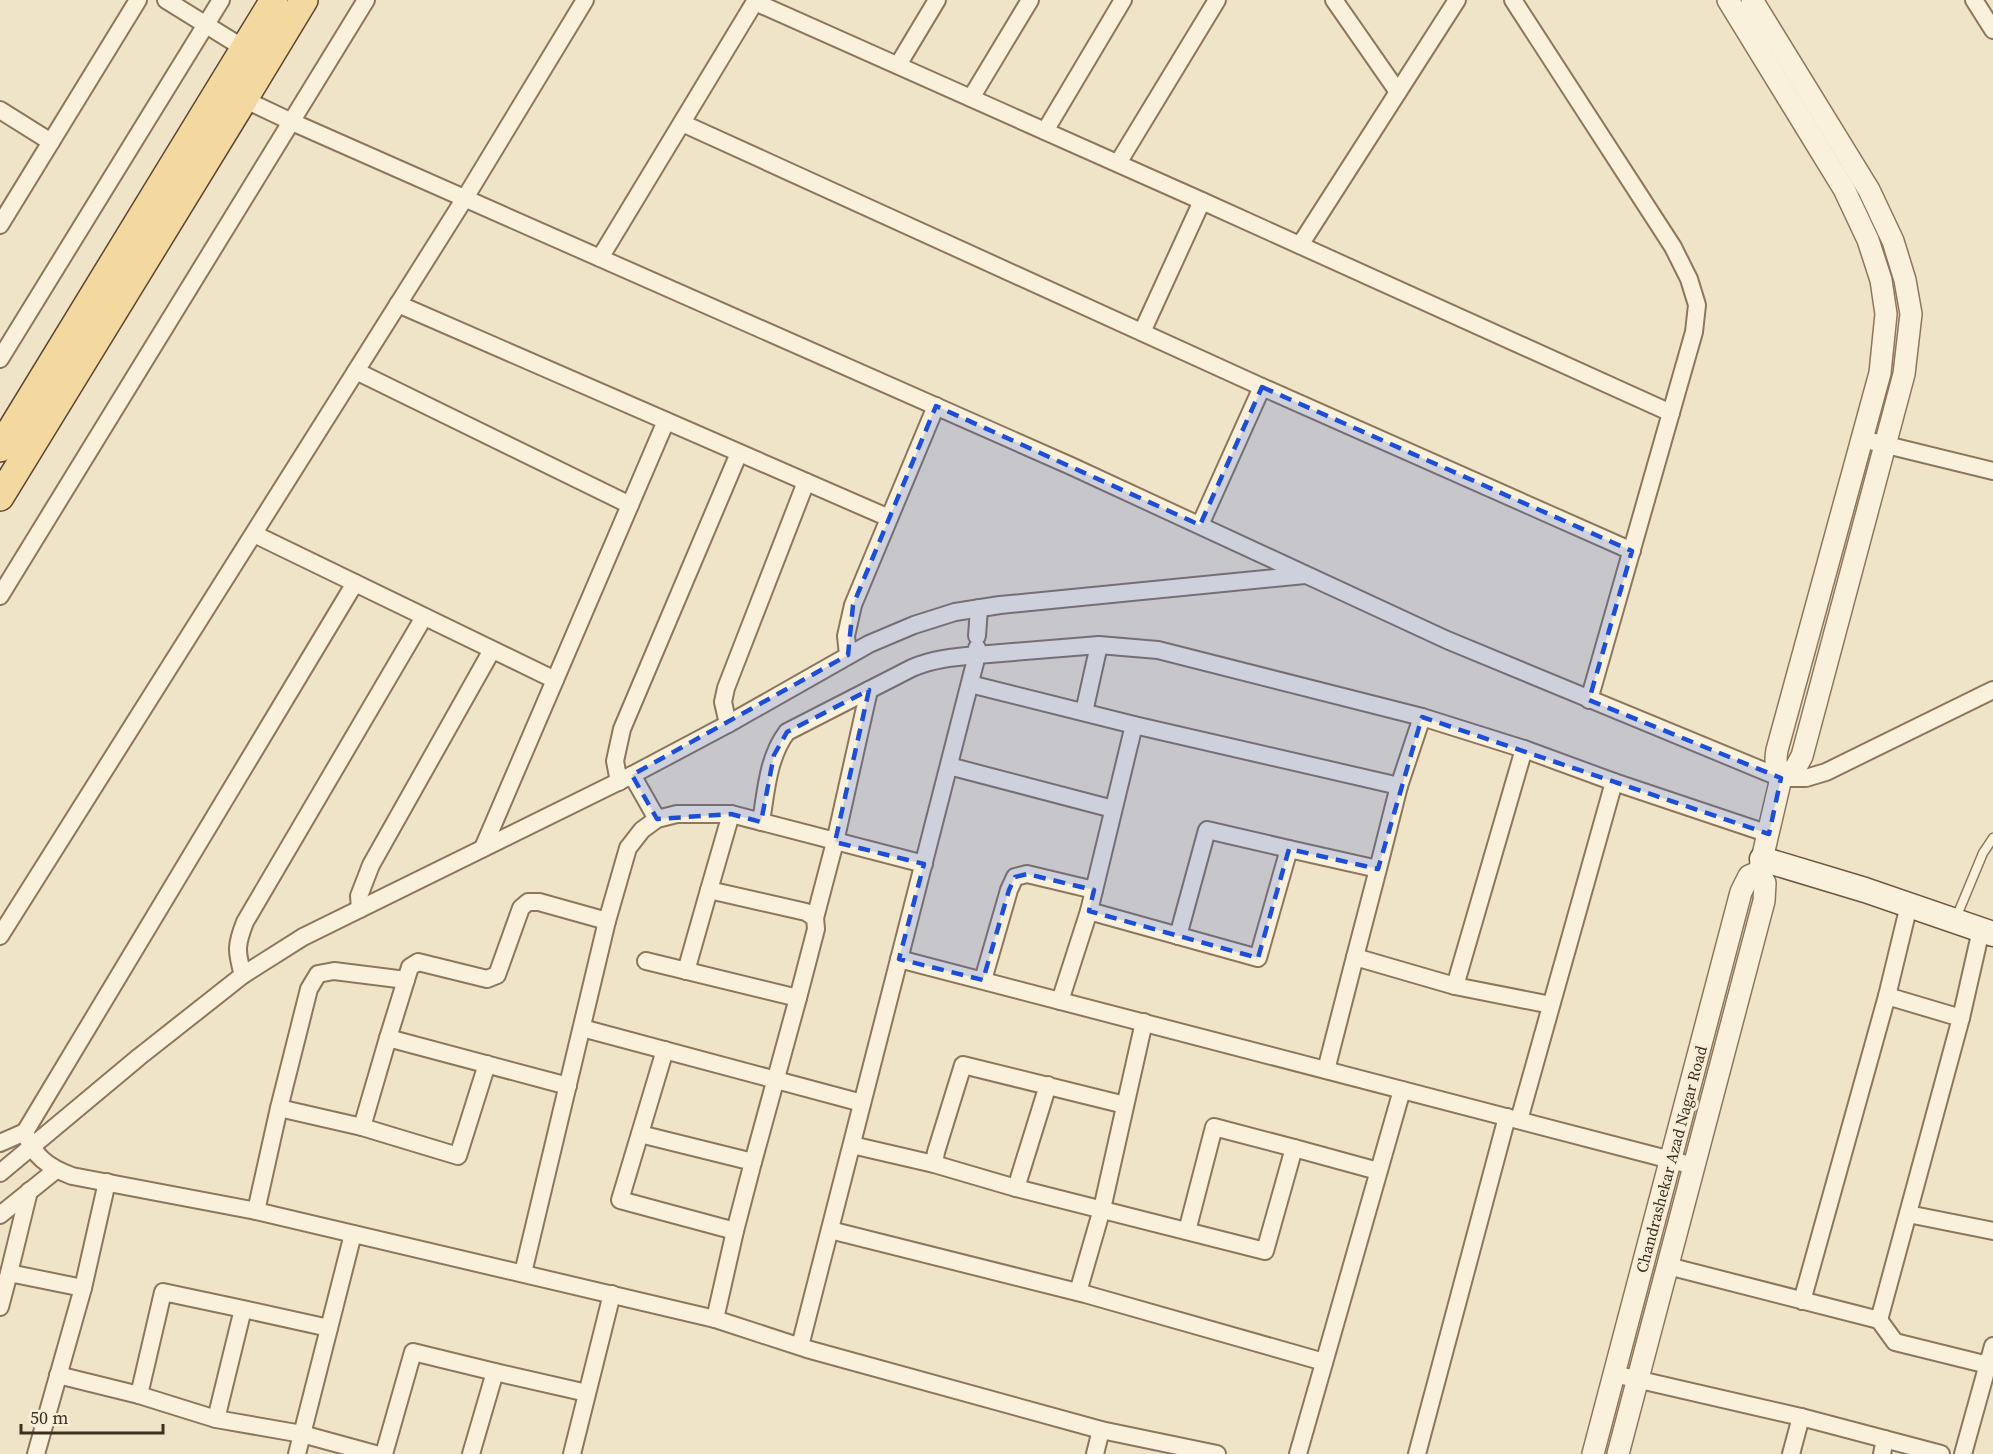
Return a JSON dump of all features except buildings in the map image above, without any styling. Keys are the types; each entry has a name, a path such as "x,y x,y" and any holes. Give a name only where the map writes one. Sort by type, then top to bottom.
{"main road":[{"path":"4,481 233,94 245,49 274,0"},
{"path":"0,448 233,94 303,0"},
{"path":"1761,865 1865,890 1987,932"}],"street":[{"path":"0,225 138,0"},
{"path":"166,0 245,49"},
{"path":"0,359 221,0"},
{"path":"2,590 366,0"},
{"path":"0,936 465,198 585,0"},
{"path":"898,65 938,0"},
{"path":"971,98 1030,0"},
{"path":"1045,131 1124,0"},
{"path":"1118,163 1217,0"},
{"path":"1334,0 1398,92"},
{"path":"1300,246 1457,0"},
{"path":"1513,0 1673,247 1689,279 1697,305 1694,332 1590,700"},
{"path":"1728,0 1844,189 1868,240 1881,280 1886,314 1880,373 1777,750 1776,770 1781,778"},
{"path":"1752,0 1869,190 1893,241 1905,280 1911,314 1905,374 1803,756 1795,769 1781,778"},
{"path":"1974,0 1993,30"},
{"path":"600,258 756,1 1671,413"},
{"path":"233,94 936,406 1447,640 1781,778 1806,778 1826,772 1993,690"},
{"path":"0,110 51,142"},
{"path":"682,123 1262,387 1632,551"},
{"path":"1142,332 1202,201"},
{"path":"398,304 889,518"},
{"path":"356,372 630,505"},
{"path":"1200,525 1262,387"},
{"path":"848,656 846,636 849,620 936,406"},
{"path":"483,848 666,421"},
{"path":"1862,439 1993,471"},
{"path":"654,815 642,792 626,778 615,761 622,729 739,453"},
{"path":"728,724 723,702 726,688 806,482"},
{"path":"254,534 555,680"},
{"path":"0,1143 28,1139 243,975 303,937 626,778 728,724 869,644 914,625 955,612 979,608 1305,575"},
{"path":"0,1173 28,1139 355,583"},
{"path":"800,1346 970,684 977,646 979,608"},
{"path":"243,975 237,956 237,941 245,922 424,617"},
{"path":"1084,712 1099,645"},
{"path":"761,822 774,755 779,742 788,732 929,661 977,646 1099,645 1158,650 1422,717 1524,749 1769,834"},
{"path":"360,909 359,896 371,865 492,650"},
{"path":"970,684 1134,725 1399,786"},
{"path":"715,1319 774,1079 816,929 815,918 835,842 869,690"},
{"path":"1326,1070 1399,786 1422,717"},
{"path":"1060,1001 1089,911 1134,725"},
{"path":"1455,986 1524,749"},
{"path":"949,766 1113,809"},
{"name":"Chandrashekar Azad Nagar Road","path":"1618,1454 1764,902 1765,883 1761,865 1781,778"},
{"path":"1417,1454 1513,1119 1551,1005 1614,782"},
{"path":"523,1273 607,921 628,848 654,815 731,814 924,864"},
{"path":"687,971 731,814"},
{"path":"1178,936 1207,830 1378,869"},
{"path":"1089,911 1258,958 1289,849"},
{"name":"Chandrashekar Azad Nagar Road","path":"1593,1454 1741,892 1749,876 1761,865"},
{"path":"983,980 1009,890 1015,877 1027,874 1094,890"},
{"path":"709,890 806,912 815,918"},
{"path":"362,1127 410,967 418,962 487,979 497,975 521,908 528,902 539,902 607,921"},
{"path":"1802,1301 1887,996 1909,905"},
{"path":"1879,1320 1961,1018 1987,932"},
{"path":"1355,957 1455,986 1551,1005"},
{"path":"899,959 1694,1166"},
{"path":"646,962 798,998"},
{"path":"256,1211 309,988 318,975 334,970 406,980"},
{"path":"1887,996 1961,1018"},
{"path":"1078,1292 1102,1209 1144,1022"},
{"path":"582,1028 862,1103"},
{"path":"388,1038 568,1086"},
{"path":"665,1050 620,1200 735,1231"},
{"path":"279,1108 362,1127 458,1156 487,1064"},
{"path":"934,1164 963,1065 1125,1105"},
{"path":"1016,1188 1048,1085"},
{"path":"1298,1454 1402,1090"},
{"path":"1187,1231 1214,1127 1378,1171"},
{"path":"640,1134 753,1162"},
{"path":"28,1139 56,1170 72,1176 256,1211 715,1319 800,1346 1101,1430 1216,1454"},
{"path":"852,1145 934,1164 1016,1188 1264,1251 1294,1148"},
{"path":"0,1215 56,1170"},
{"path":"36,1454 83,1288 107,1182"},
{"path":"0,1306 29,1191"},
{"path":"1908,1214 1993,1231"},
{"path":"830,1230 1078,1292 1324,1362"},
{"path":"297,1454 353,1234"},
{"path":"1668,1266 1879,1320 1895,1342 1988,1365"},
{"path":"9,1273 83,1288"},
{"path":"139,1395 164,1292 329,1328"},
{"path":"572,1454 612,1294"},
{"path":"216,1419 243,1309"},
{"path":"1963,1454 1993,1346"},
{"path":"384,1454 413,1352 587,1393"},
{"path":"471,1454 495,1372"},
{"path":"1614,1374 1801,1417 1884,1447 1941,1454"},
{"path":"58,1375 139,1395 216,1419 302,1434 375,1454"},
{"path":"1791,1454 1801,1417"},
{"path":"1095,1454 1101,1430"}],"lane":[{"path":"1954,921 1992,840"}],"highlighted area":[{"path":"1262,387 1632,551 1589,700 1781,778 1769,834 1422,717 1378,869 1289,849 1258,958 1089,911 1094,890 1027,874 1015,877 1009,890 983,980 899,959 924,864 835,842 869,690 787,732 774,755 761,822 731,814 657,819 632,775 848,655 853,605 936,406 1200,525"}]}
